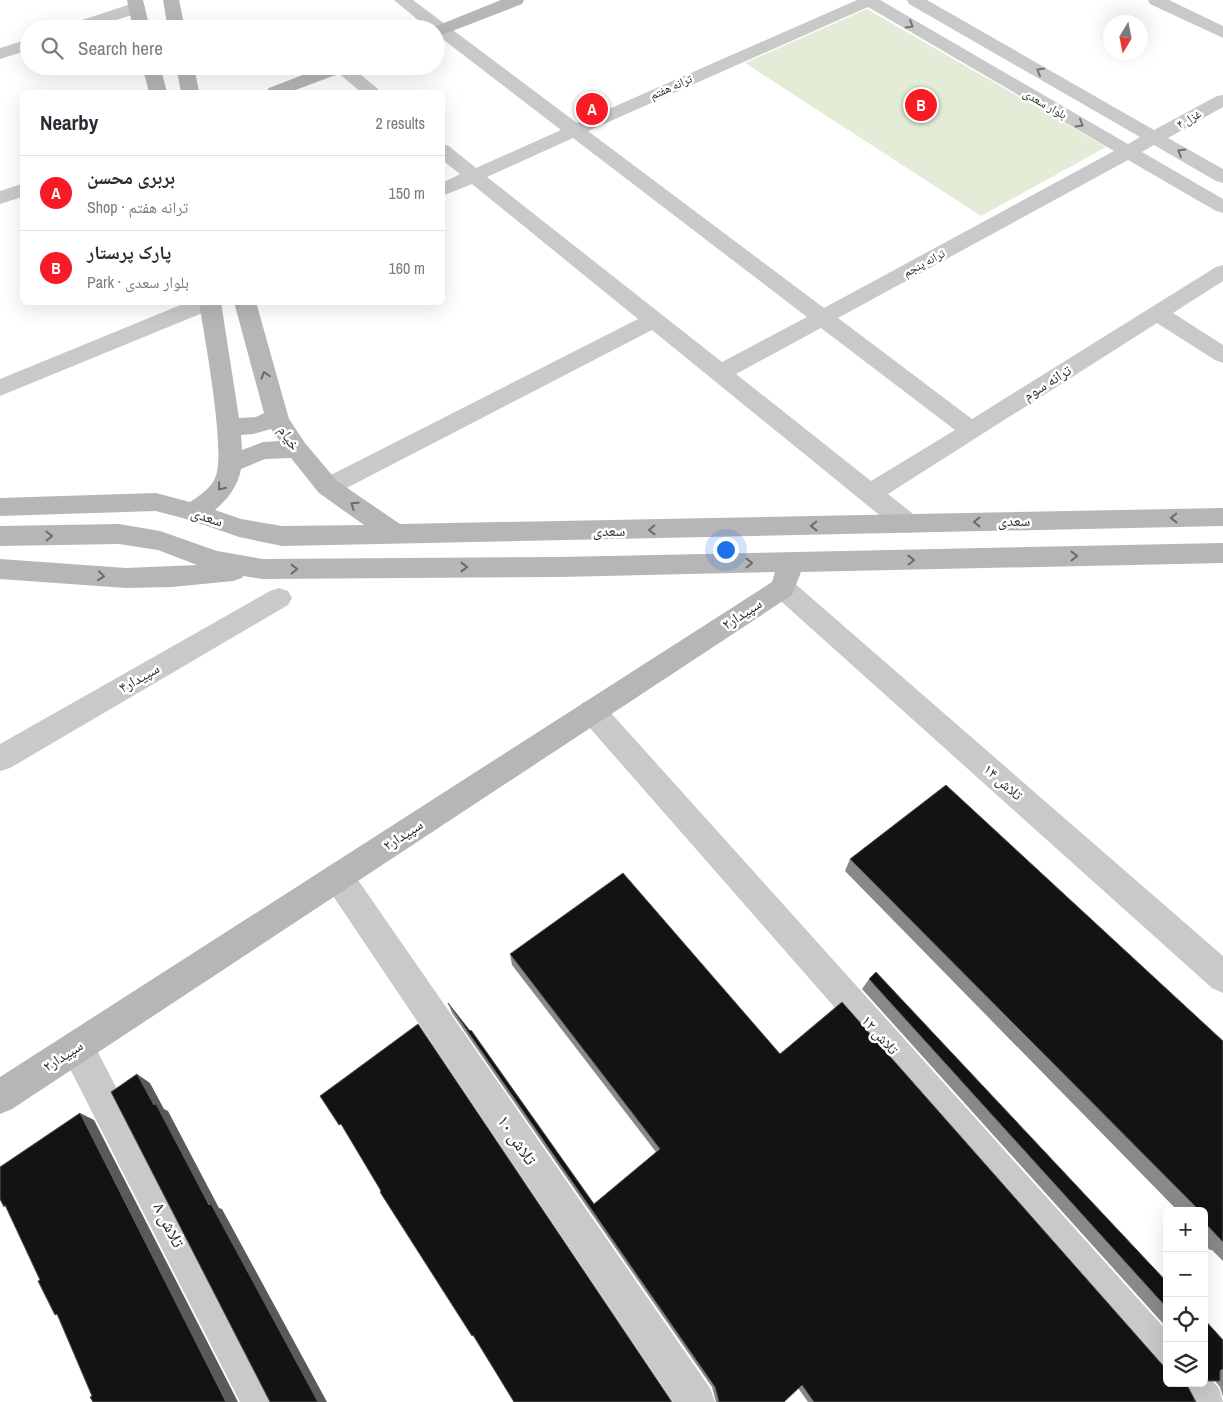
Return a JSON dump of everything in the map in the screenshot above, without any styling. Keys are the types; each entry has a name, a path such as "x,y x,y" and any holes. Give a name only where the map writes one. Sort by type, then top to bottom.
{"street":[{"path":"170,0 175,20"},
{"path":"402,0 427,20"},
{"path":"445,28 516,0"},
{"name":"بلوار سعدی","path":"868,0 1223,207"},
{"name":"ترانه هفتم","path":"445,189 868,0"},
{"name":"بلوار سعدی","path":"915,0 1223,176"},
{"path":"1156,0 1223,33"},
{"path":"95,20 136,3 140,20"},
{"path":"445,34 576,130 971,430"},
{"path":"0,54 20,47"},
{"path":"154,75 158,90"},
{"path":"187,75 190,90"},
{"path":"280,90 321,75"},
{"path":"351,75 369,90"},
{"name":"غزل ۴","path":"1128,152 1223,100"},
{"path":"445,152 908,524"},
{"name":"ترانه پنجم","path":"720,373 1128,152"},
{"path":"0,198 20,191"},
{"name":"ترانه سوم","path":"870,494 1223,272"},
{"path":"0,388 202,305"},
{"path":"194,512 213,498 227,481 230,464 228,425 209,305"},
{"name":"خیام","path":"246,305 276,416 296,450 328,487 394,533"},
{"path":"1157,314 1223,355"},
{"path":"328,487 654,320"},
{"path":"228,425 245,428 269,422 276,416"},
{"path":"230,464 264,451 278,449 296,450"},
{"name":"سعدی","path":"0,507 156,502 194,512 239,528 282,536 562,532 1223,517"},
{"path":"0,536 119,534 160,540 215,561 263,569"},
{"path":"0,568 57,570 110,577 152,578 263,569 560,567 787,575 1223,553"},
{"name":"سپیدار۲","path":"0,1097 592,711 787,575"},
{"name":"تلاش ۱۴","path":"787,575 1223,977"},
{"name":"سپیدار۴","path":"0,759 279,598"},
{"name":"تلاش ۱۲","path":"592,711 1163,1354"},
{"name":"تلاش ۱۰","path":"338,878 696,1402"},
{"name":"تلاش ۸","path":"77,1047 260,1402"},
{"path":"1192,1387 1205,1402"}],"green space":[{"path":"867,9 1106,147 981,216 745,63"}],"building":[{"path":"946,785 1223,1041 1223,1242 1208,1226 1208,1207 1196,1207 850,859"},
{"path":"623,873 780,1054 842,1002 1163,1365 1163,1387 1188,1387 1196,1402 814,1402 802,1385 784,1402 719,1402 715,1387 448,1003 471,1030 594,1204 660,1149 510,954"},
{"path":"876,972 1163,1278 1163,1304 869,979"},
{"path":"418,1024 672,1402 514,1402 380,1192 341,1124 339,1125 320,1096"},
{"path":"137,1074 154,1105 156,1104 209,1205 211,1204 318,1402 270,1402 111,1092"},
{"path":"80,1113 226,1402 93,1402 90,1397 92,1396 57,1314 55,1315 38,1281 40,1280 5,1205 4,1207 0,1199 0,1167"},
{"path":"1208,1323 1223,1340 1223,1370 1220,1371 1220,1381 1208,1381"}],"place":[{"name":"پارک پرستار","path":"921,105"},
{"name":"بربری محسن","path":"592,109"}]}
